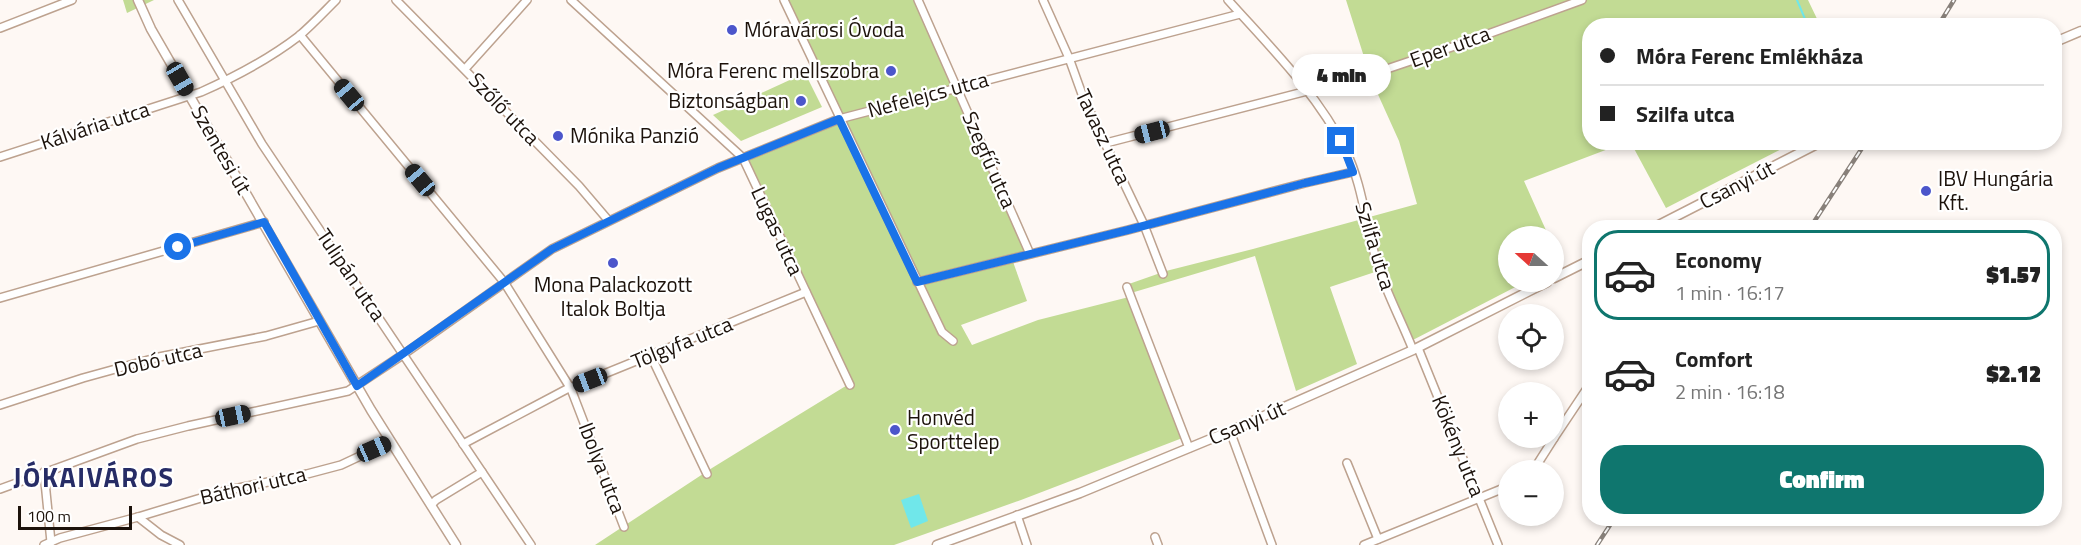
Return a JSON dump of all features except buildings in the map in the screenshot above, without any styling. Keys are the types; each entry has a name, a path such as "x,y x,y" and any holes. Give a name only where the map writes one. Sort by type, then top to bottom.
{"street":[{"path":"0,28 72,0"},
{"name":"Szentesi út","path":"138,0 151,29 319,321 390,442 456,545"},
{"name":"Tulipán utca","path":"178,0 262,144 531,545"},
{"name":"Kálvária utca","path":"0,157 190,96 226,81 300,35 336,0"},
{"name":"Szőlő utca","path":"396,0 579,186 608,220"},
{"path":"465,69 527,0"},
{"name":"Lugas utca","path":"571,0 743,158 850,385"},
{"path":"784,0 917,282 942,332 953,341"},
{"name":"Szegfű utca","path":"918,0 1030,254"},
{"name":"Tavasz utca","path":"1043,0 1069,58 1083,97 1144,225 1163,274"},
{"name":"Szilfa utca","path":"1228,0 1309,91 1334,129 1353,172 1378,267 1416,349"},
{"name":"Eper utca","path":"1106,143 1391,68 1582,0"},
{"name":"Nefelejcs utca","path":"0,489 137,439 348,391 552,249 608,220 743,158 839,119 1240,14"},
{"path":"2062,39 2081,31"},
{"name":"Ibolya utca","path":"300,35 504,282 570,388 624,528"},
{"name":"Csanyi út","path":"1669,220 1805,150"},
{"path":"917,282 1353,172"},
{"path":"0,298 264,222"},
{"path":"1564,273 1582,264"},
{"path":"1127,287 1189,448"},
{"name":"Tölgyfa utca","path":"464,444 570,388 806,292"},
{"name":"Csanyi út","path":"937,545 1080,493 1230,431 1416,349 1527,292"},
{"name":"Dobó utca","path":"0,405 83,378 159,357 266,336 319,321"},
{"name":"Kökény utca","path":"1416,349 1498,545"},
{"path":"651,356 707,474"},
{"path":"1564,423 1582,396"},
{"path":"1230,431 1272,545"},
{"name":"Báthori utca","path":"47,543 224,491 341,465 390,442"},
{"path":"1347,464 1378,539"},
{"path":"44,472 47,543"},
{"path":"431,505 482,472"},
{"path":"1364,545 1498,490"},
{"path":"1017,516 1027,545"},
{"path":"138,518 161,535 180,545"},
{"path":"1155,537 1158,545"}],"green space":[{"path":"123,0 154,0 127,13"},
{"path":"784,0 917,0 1030,254 1012,259 1027,301 961,325 972,345 1038,320 1129,297 1185,437 1021,500 894,545 595,545 712,468 849,384 743,158 839,119"},
{"path":"1346,0 1808,0 1817,18 1582,18 1582,150 1606,150 1524,181 1544,226 1498,226 1498,292 1506,292 1409,342 1378,271 1330,287 1357,364 1296,391 1255,256 1131,293 1126,285 1166,271 1417,204 1399,141 1371,79"},
{"path":"805,73 822,107 741,141 713,115"},
{"path":"1635,150 1779,150 1666,208"}],"water":[{"path":"919,494 928,521 911,528 901,500"}],"waterway":[{"path":"1797,0 1805,18"}],"railway":[{"path":"1943,18 1954,0"},
{"path":"1815,220 1861,150"},
{"path":"1597,545 1609,526"}],"place":[{"name":"Móravárosi Óvoda","path":"732,30"},
{"name":"Móra Ferenc mellszobra","path":"891,71"},
{"name":"Biztonságban","path":"801,101"},
{"name":"Mónika Panzió","path":"558,136"},
{"name":"IBV Hungária Kft.","path":"1926,191"},
{"name":"Mona Palackozott Italok Boltja","path":"613,263"},
{"name":"Honvéd Sporttelep","path":"895,430"}],"district":[{"name":"JÓKAIVÁROS","path":"94,478"}],"route":[{"path":"178,247 264,222 357,386 552,249 599,224 718,168 839,119 917,282 1353,172 1341,141"}]}
